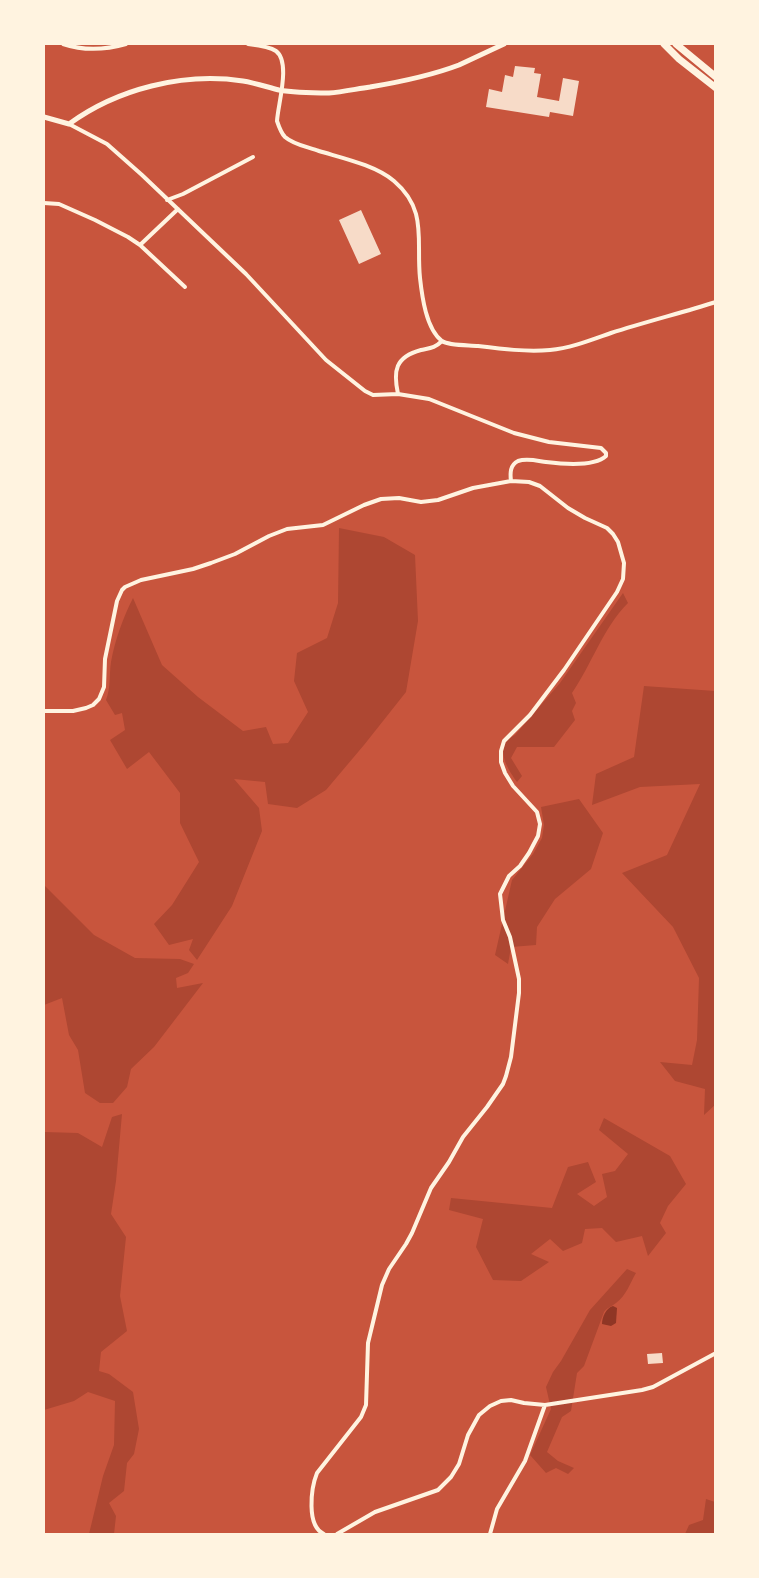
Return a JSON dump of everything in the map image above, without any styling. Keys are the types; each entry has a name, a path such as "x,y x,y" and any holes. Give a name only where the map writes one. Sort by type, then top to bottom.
{"highway":[{"path":"664,44 716,88"},
{"path":"676,44 716,77"}],"street":[{"path":"63,44 78,48 97,48 126,44"},
{"path":"248,44 269,48 279,54 282,61 284,74 278,121 279,128 285,137 298,145 377,170 393,180 404,191 411,202 419,227 420,276 424,306 435,333 442,341 526,351 551,350 581,344 610,333 716,302"},
{"path":"69,124 99,105 158,84 217,79 243,81 282,90 332,93 400,82 431,74 458,65 504,44"},
{"path":"44,117 69,124 107,144 246,274 326,360 373,396 398,394 429,399 514,433 549,442 601,448 606,453 602,460 592,462 555,463 528,459 517,461 512,467 511,481"},
{"path":"167,200 253,157"},
{"path":"44,203 59,204 128,237 140,245 184,287"},
{"path":"140,245 178,209"},
{"path":"398,394 395,377 400,362 412,353 431,349 442,341"},
{"path":"44,711 73,711 93,705 99,699 104,687 105,659 117,601 122,590 131,584 211,563 235,554 277,532 323,525 381,499 399,498 421,502 438,500 473,489 511,481 529,482 540,486 568,508 607,528 613,534 622,552 623,579 617,592 530,715 504,741 501,762 505,773 513,786 537,812 540,824 538,836 529,853 509,876 500,894 503,920 510,937 519,979 510,1057 503,1084 488,1107 463,1137 449,1162 430,1188 412,1233 381,1285 368,1343 366,1405 361,1417 324,1463 314,1482 312,1505 314,1525 319,1532 324,1534"},
{"path":"337,1534 375,1512 438,1490 446,1483 459,1464 468,1435 479,1415 490,1406 511,1400 545,1405 653,1387 716,1353"},
{"path":"490,1534 501,1499 525,1461 545,1405"}],"shaded area":[{"path":"339,528 384,537 415,555 418,621 406,692 326,790 297,808 268,804 265,782 234,779 259,808 262,831 232,906 197,960 189,950 193,939 169,945 154,924 172,905 199,862 180,823 180,793 149,752 127,769 110,740 125,730 122,713 115,715 106,700 117,637 133,598 162,665 198,697 243,731 266,727 273,744 288,743 308,712 294,681 297,653 327,638 338,603"},
{"path":"623,593 628,603 605,635 572,693 576,703 572,711 575,720 554,747 517,747 511,758 522,776 517,782 504,757 504,746 560,683"},
{"path":"644,686 715,691 716,1104 704,1115 705,1089 675,1081 660,1062 692,1065 697,1040 699,978 673,927 622,873 667,855 700,784 640,787 592,805 596,774 634,757"},
{"path":"579,799 603,833 591,869 555,899 537,927 536,945 511,947 508,964 495,955 512,880 533,854 542,838 544,825 541,807"},
{"path":"44,885 94,935 135,958 180,959 194,964 188,973 176,978 177,988 203,983 154,1047 131,1069 127,1087 113,1103 100,1103 85,1093 78,1050 69,1035 62,998 44,1005"},
{"path":"122,1114 111,1214 126,1237 120,1296 127,1331 101,1352 99,1371 109,1374 133,1392 139,1429 134,1454 127,1463 124,1491 109,1503 116,1516 114,1534 89,1534 103,1476 114,1445 115,1401 88,1392 74,1401 44,1410 44,1132 78,1133 102,1147 112,1117"},
{"path":"604,1118 670,1156 686,1184 668,1206 660,1223 666,1233 648,1256 642,1236 616,1242 602,1228 585,1229 582,1243 563,1251 550,1239 531,1254 549,1262 521,1281 493,1280 476,1247 483,1219 449,1210 451,1198 552,1208 568,1167 588,1162 596,1182 577,1194 594,1206 607,1197 602,1174 615,1171 628,1154 599,1130"},
{"path":"627,1269 636,1273 622,1297 604,1312 584,1366 577,1373 571,1411 562,1417 547,1452 558,1461 574,1468 568,1474 556,1468 546,1473 530,1455 551,1409 546,1387 590,1310"},
{"path":"613,1306 617,1308 616,1323 611,1326 602,1324 605,1313"},
{"path":"706,1499 715,1502 715,1534 685,1534 689,1525 703,1520"}],"building":[{"path":"515,66 535,68 534,73 541,74 537,97 559,101 563,78 579,81 573,116 550,112 549,117 486,107 489,89 502,92 505,75 513,77"},
{"path":"361,210 381,254 359,264 339,220"},
{"path":"662,1353 663,1363 648,1364 647,1354"}]}
